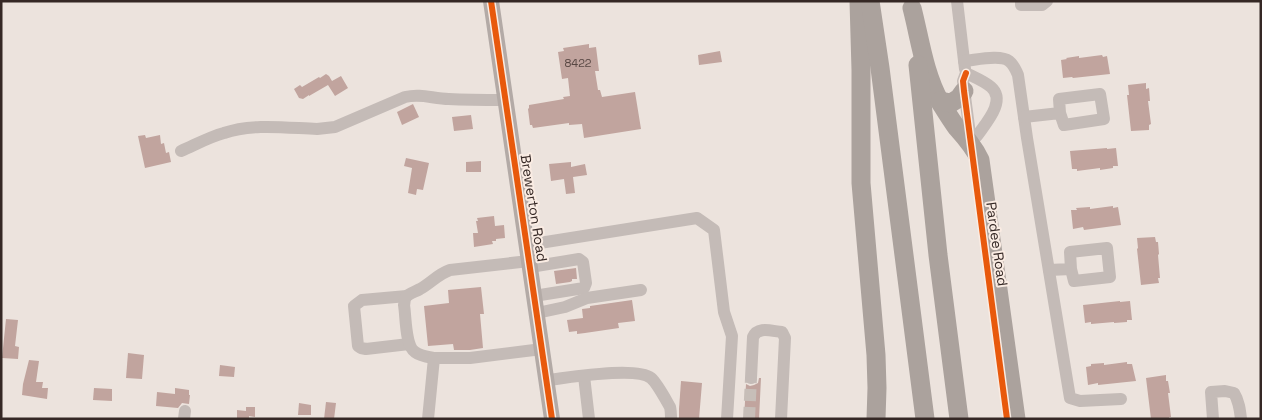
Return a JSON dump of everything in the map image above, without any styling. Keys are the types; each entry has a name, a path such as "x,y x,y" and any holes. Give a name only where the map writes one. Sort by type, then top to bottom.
{"highway":[{"path":"859,1 861,183 876,355 876,419"},
{"path":"870,1 925,419"},
{"path":"912,5 938,255 958,419"},
{"name":"Pardee Road","path":"912,5 932,85 940,102 956,126 974,140 980,160 1016,419"},
{"path":"940,102 952,103 959,98 965,75"}],"main road":[{"name":"Brewerton Road","path":"490,1 552,419"}],"street":[{"name":"Pardee Road","path":"957,1 1007,419"},
{"path":"1020,1 1021,5 1042,5 1047,1"},
{"path":"965,75 1003,58 1014,66 1018,75 1070,398 1080,401 1121,399"},
{"path":"965,75 987,84 997,95 997,103 992,114 974,140"},
{"name":"Pardee Road","path":"965,75 970,82 974,140"},
{"path":"181,151 224,132 241,129 327,129 414,95 447,99 505,100"},
{"path":"1024,116 1060,113"},
{"path":"409,344 366,349 358,346 354,306 362,300 407,296 437,276 450,270 528,258 697,218 714,230 724,312 732,336 727,419"},
{"path":"528,258 579,259 583,262 586,283 584,288 534,296"},
{"path":"1049,270 1071,268"},
{"path":"537,313 565,307 587,298 641,290"},
{"path":"407,296 404,305 409,344 414,352 434,358 470,358 542,348"},
{"path":"751,378 753,337 755,332 760,330 782,332 786,338 781,419"},
{"path":"428,419 434,358"},
{"path":"731,360 752,361"},
{"path":"547,380 610,373 644,374 657,384 670,409 671,419"},
{"path":"584,376 589,419"},
{"path":"1213,419 1211,392 1225,391 1234,393 1241,419"}],"building":[{"path":"589,44 589,48 596,47 599,71 595,71 598,90 600,90 602,97 635,92 641,129 584,138 582,124 569,125 569,123 533,128 530,125 529,105 564,99 563,97 570,96 568,78 562,79 558,52 564,51 563,48"},
{"path":"720,51 722,62 699,65 698,55"},
{"path":"1102,55 1103,57 1107,56 1110,74 1063,78 1061,60 1079,56 1079,58"},
{"path":"326,74 332,81 341,76 348,88 335,96 328,85 303,99 299,98 294,89 300,85 302,87"},
{"path":"1146,83 1146,89 1149,88 1150,101 1148,101 1151,124 1149,125 1149,130 1131,131 1127,95 1129,95 1128,85"},
{"path":"413,104 419,117 402,125 397,112"},
{"path":"471,115 473,129 454,131 452,117"},
{"path":"145,135 146,138 160,135 161,144 164,143 166,153 169,152 171,162 145,168 138,136"},
{"path":"1116,148 1118,166 1100,170 1100,168 1077,171 1077,169 1072,169 1070,151"},
{"path":"406,158 429,163 423,190 417,189 416,195 408,193 412,168 404,166"},
{"path":"481,161 481,172 466,172 466,162"},
{"path":"571,162 571,167 585,164 587,175 573,177 575,193 566,194 564,179 551,181 549,164"},
{"path":"1113,206 1113,208 1118,207 1121,225 1084,230 1083,227 1073,229 1071,210 1077,210 1076,208 1090,207 1090,209"},
{"path":"494,216 495,226 504,225 505,238 492,241 493,244 474,247 473,233 478,233 477,218"},
{"path":"1155,237 1156,242 1158,242 1159,283 1141,285 1137,238"},
{"path":"576,268 577,279 556,284 554,271"},
{"path":"481,287 484,314 480,314 483,348 454,350 453,344 428,346 424,306 449,303 448,290"},
{"path":"632,300 635,321 618,323 619,328 577,334 577,331 569,332 567,320 583,318 582,309 590,308 590,306"},
{"path":"1130,301 1132,320 1114,323 1085,323 1083,305"},
{"path":"6,319 18,320 15,346 19,347 18,359 2,358"},
{"path":"128,353 144,355 142,379 126,378"},
{"path":"29,360 39,361 36,382 43,382 42,388 48,388 47,399 22,395"},
{"path":"1127,362 1127,364 1132,364 1136,381 1088,385 1086,367 1091,366 1091,364 1104,363 1104,365"},
{"path":"220,365 235,367 234,377 219,376"},
{"path":"1166,375 1170,393 1168,393 1171,417 1169,419 1151,419 1146,378"},
{"path":"759,378 761,378 759,419 744,419 746,384 754,385 758,383"},
{"path":"681,381 702,383 699,419 679,419"},
{"path":"94,388 112,389 112,401 93,400"},
{"path":"175,388 189,390 189,404 182,403 178,408 156,406 157,392 175,394"},
{"path":"326,402 336,403 334,419 324,419"},
{"path":"299,403 311,405 311,415 298,415"},
{"path":"246,407 255,407 255,417 249,416 249,419 237,419 237,410 246,411"}],"tunnel":[{"path":"749,419 751,378"}],"cycle path":[{"path":"491,1 552,419"},
{"path":"966,73 963,81 964,91 1007,419"}]}
